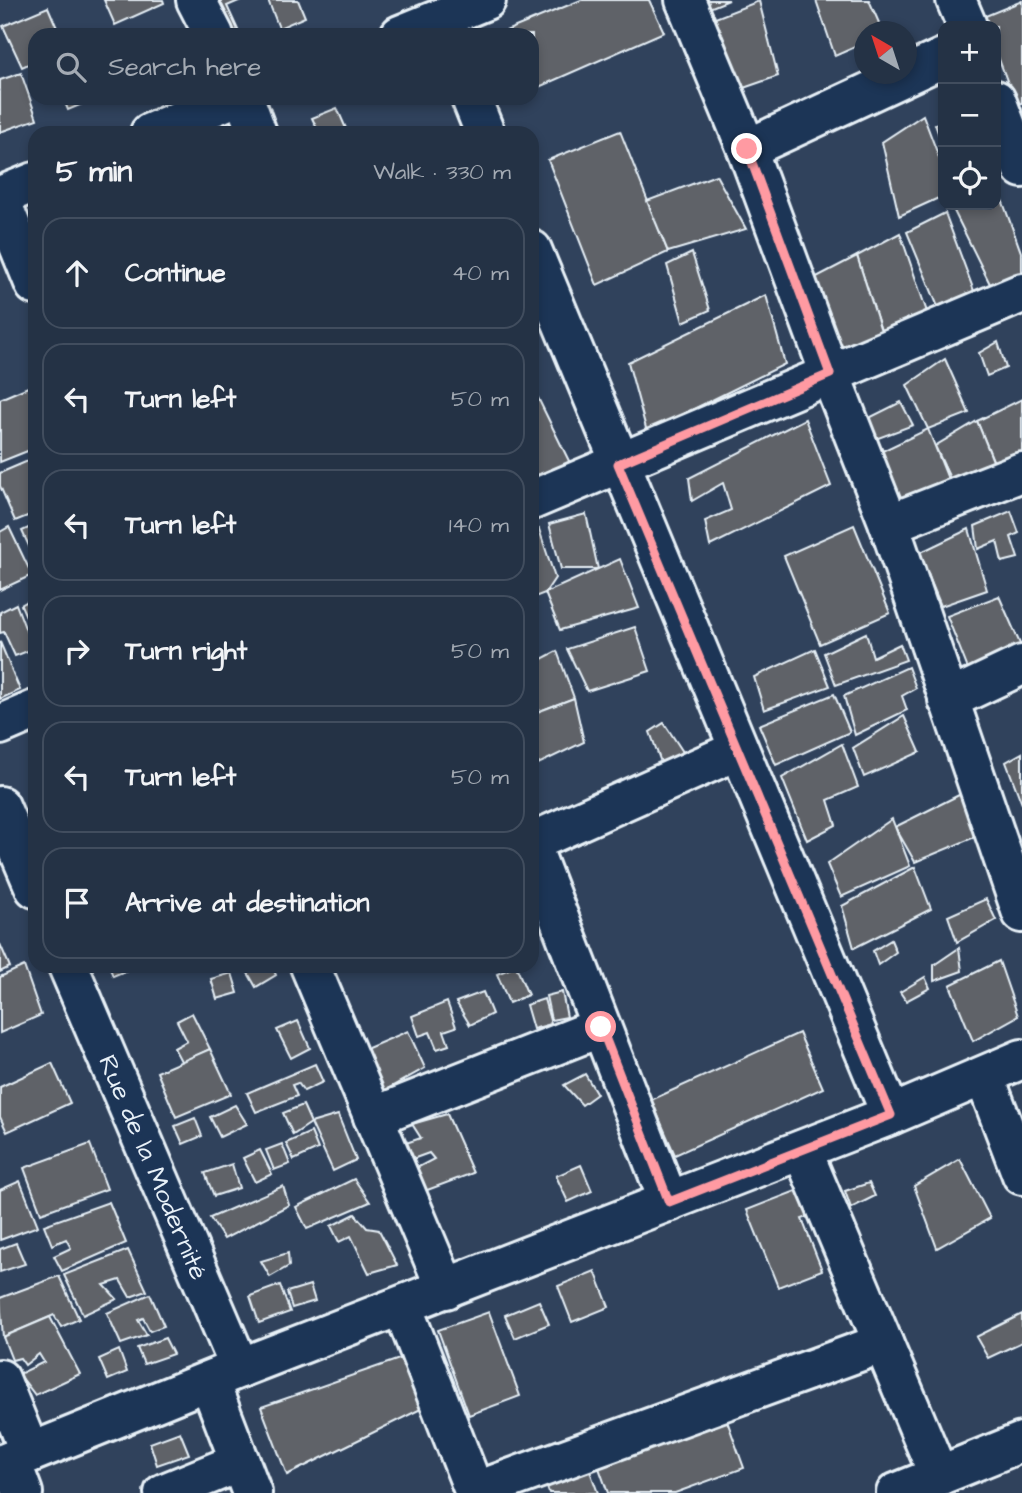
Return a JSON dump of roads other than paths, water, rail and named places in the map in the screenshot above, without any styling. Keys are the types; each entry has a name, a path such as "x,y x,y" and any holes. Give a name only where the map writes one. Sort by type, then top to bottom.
{"street":[{"path":"196,0 210,28"},
{"path":"416,28 486,0"},
{"path":"685,0 747,149 830,374 890,524 947,700 1014,864 1022,913"},
{"path":"956,0 965,21"},
{"path":"747,149 938,60"},
{"path":"167,126 216,105"},
{"path":"247,105 254,126"},
{"path":"474,105 482,126"},
{"path":"1001,113 1022,168"},
{"path":"28,184 0,198 28,268"},
{"path":"539,267 618,464 891,1115"},
{"path":"539,497 1022,293"},
{"path":"890,524 1022,472"},
{"path":"947,700 1022,665"},
{"path":"0,725 28,713"},
{"path":"539,839 738,750"},
{"path":"0,806 28,872"},
{"path":"539,866 669,1202"},
{"name":"Rue de la Modernité","path":"71,973 224,1375 246,1477"},
{"path":"313,973 446,1289"},
{"path":"373,1117 601,1027"},
{"path":"0,1379 16,1468 224,1375 985,1078 1022,1059"},
{"path":"985,1078 1022,1175"},
{"path":"802,1150 939,1476"},
{"path":"402,1306 475,1493 883,1343"},
{"path":"896,1493 1022,1442"},
{"path":"164,1493 246,1477"}]}
